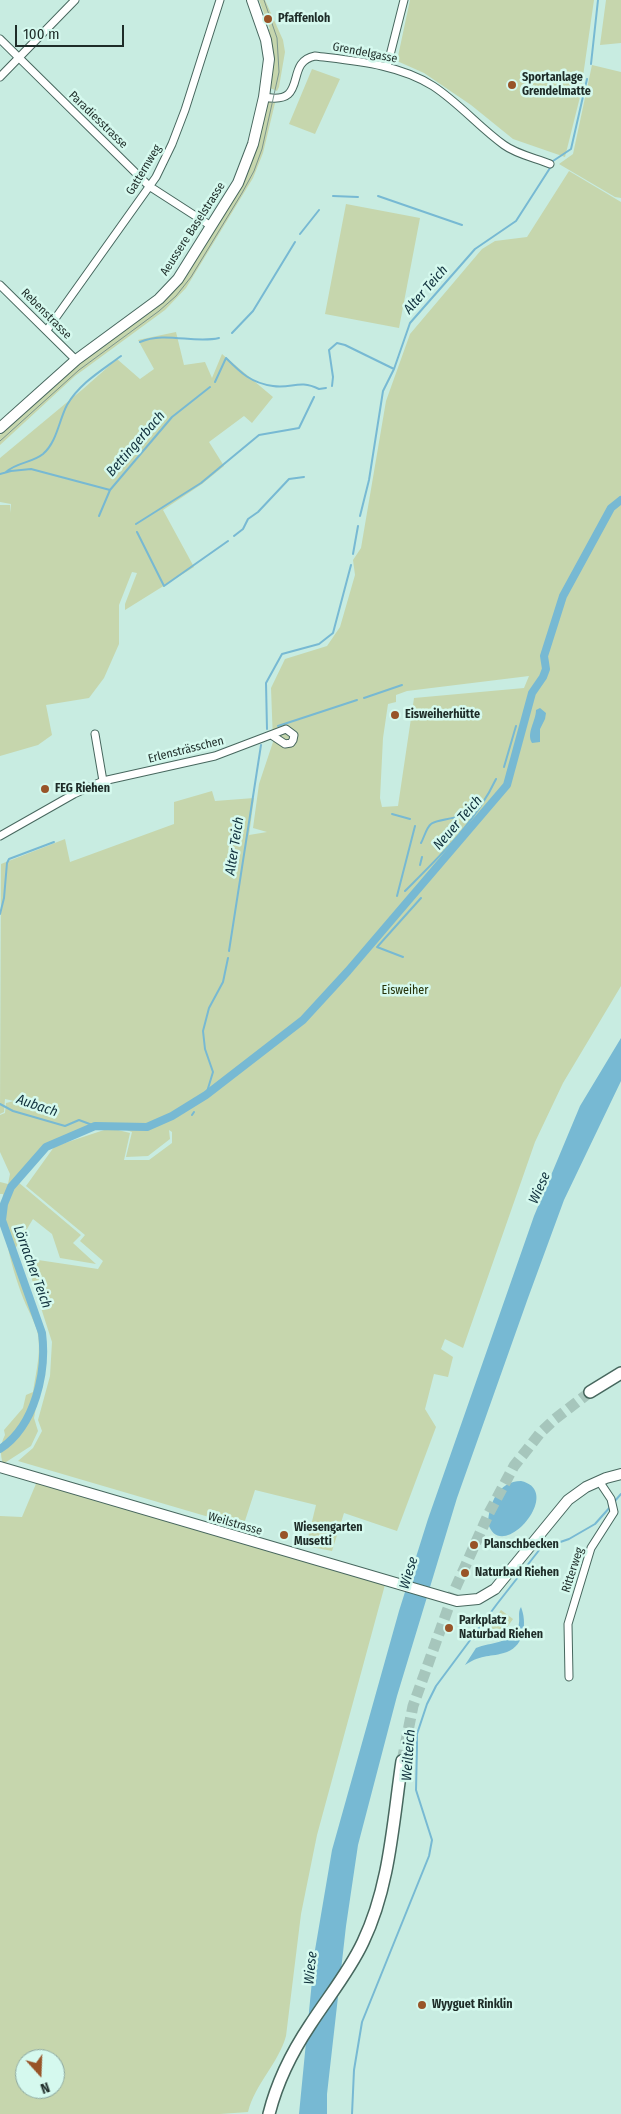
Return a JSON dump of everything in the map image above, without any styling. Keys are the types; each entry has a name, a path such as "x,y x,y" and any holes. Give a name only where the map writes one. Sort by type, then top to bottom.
{"main road":[{"path":"590,1392 621,1373"},
{"path":"269,2114 281,2078 296,2048 344,1976 364,1941 379,1900 386,1869 402,1761"}],"street":[{"path":"0,77 75,0"},
{"name":"Gatternweg","path":"47,330 156,177 175,138 220,0"},
{"name":"Aeussere Baselstrasse","path":"1,425 76,360 159,299 178,279 212,226 245,167 253,144 269,72 269,49 252,0"},
{"path":"386,67 404,0"},
{"name":"Paradiesstrasse","path":"0,39 150,186 212,226"},
{"name":"Grendelgasse","path":"264,97 281,98 290,94 300,65 310,57 315,56 386,67 412,75 432,86 505,146 550,164"},
{"name":"Rebenstrasse","path":"0,285 76,360"},
{"path":"95,734 103,781"},
{"name":"Erlensträsschen","path":"0,836 80,790 103,781 215,756 273,736"},
{"name":"Weilstrasse","path":"0,1467 442,1598 464,1601 478,1599 490,1593 504,1580 568,1500 599,1480 621,1474"},
{"name":"Ritterweg","path":"569,1677 568,1624 591,1548 614,1512 612,1503 599,1480"}],"green space":[{"path":"259,0 265,0 283,40 285,52 277,91 270,88 272,59 268,30 270,29"},
{"name":"Sportanlage Grendelmatte","path":"410,0 594,0 580,97 565,157 513,139 471,105 424,73 397,61"},
{"path":"606,0 621,0 621,43 600,45"},
{"path":"592,65 621,72 621,198 615,197 559,164 573,154"},
{"path":"312,69 340,79 315,134 289,124"},
{"path":"268,101 275,103 263,153 253,178 186,288 165,310 75,376 0,445 0,435 80,362 153,308 246,174"},
{"name":"Eisweiher","path":"569,171 621,202 621,986 563,1083 535,1142 463,1348 445,1339 441,1349 453,1357 448,1377 434,1374 425,1409 436,1427 397,1531 344,1513 332,1551 306,1546 316,1505 255,1490 243,1527 18,1461 33,1448 42,1431 38,1420 50,1376 52,1342 25,1258 98,1269 103,1261 80,1241 85,1235 26,1186 54,1147 110,1128 130,1133 124,1160 149,1160 172,1143 172,1132 169,1130 170,1139 148,1156 126,1157 132,1132 106,1123 45,1145 18,1182 81,1235 73,1243 96,1264 60,1258 52,1234 33,1219 15,1249 46,1341 46,1356 34,1418 38,1431 31,1446 3,1464 1,1450 5,1435 4,1430 23,1408 26,1395 33,1392 39,1346 37,1330 21,1293 8,1250 3,1194 0,1194 0,1182 8,1184 10,1174 0,1152 0,1115 5,1113 6,1103 14,1101 5,1099 4,1112 0,1114 1,864 65,839 70,862 174,824 174,802 212,791 215,801 254,798 249,835 267,832 253,828 259,784 273,742 271,688 285,659 327,646 340,627 355,575 353,560 361,548 386,401 410,334 482,249 495,241 527,237","holes":["529,676 524,688 414,698 398,806 382,807 380,798 383,738 388,704 396,702 396,695 407,691"]},
{"path":"346,204 420,218 399,328 325,314"},
{"path":"176,332 184,365 205,362 212,378 222,354 273,397 252,423 244,416 209,442 224,466 202,484 163,510 194,567 125,610 125,604 137,573 132,572 119,605 119,644 104,678 89,698 46,705 52,735 38,745 0,756 0,505 10,505 10,513 11,504 0,502 0,458 117,359 140,379 154,369 138,340"},
{"path":"38,1479 386,1581 317,1835 301,1914 286,2036 278,2056 251,2102 248,2112 220,2114 0,2114 0,1516 22,1517"},
{"path":"501,1610 513,1619 498,1640 485,1631"}],"water":[{"path":"540,708 546,713 540,729 540,742 532,743 530,735 536,710"},
{"name":"Wiese","path":"621,1038 621,1081 564,1200 528,1298 457,1498 397,1696 358,1845 346,1926 327,2094 327,2114 299,2114 315,1950 332,1850 399,1611 428,1519 534,1216 580,1106"},
{"path":"521,1481 533,1487 537,1498 533,1510 526,1522 516,1531 505,1536 495,1534 488,1523 493,1501 501,1489 513,1482"},
{"path":"521,1607 524,1626 518,1644 507,1652 482,1657 465,1665 476,1648 500,1642 515,1633 519,1624"}],"waterway":[{"name":"Alter Teich","path":"591,64 598,0"},
{"name":"Alter Teich","path":"553,161 571,149 587,79"},
{"name":"Alter Teich","path":"360,516 369,480 383,391 394,369 410,323 475,249 516,221 550,168"},
{"path":"333,196 358,197"},
{"path":"378,196 462,225"},
{"path":"300,234 319,210"},
{"path":"232,333 253,311 295,242"},
{"path":"140,342 169,337 200,340 219,338"},
{"name":"Bettingerbach","path":"332,386 333,377 329,350 337,343 345,345 394,369"},
{"path":"6,472 15,466 34,459 48,449 72,397 91,378 121,356"},
{"name":"Bettingerbach","path":"215,382 226,358 252,380 265,385 280,387 301,384 319,389 326,388"},
{"name":"Bettingerbach","path":"0,474 31,469 110,490 172,417 210,387"},
{"path":"136,524 201,483 259,435 299,428 314,397"},
{"path":"234,536 243,529 248,519 258,512 289,479 304,477"},
{"path":"99,516 110,490"},
{"name":"Neuer Teich","path":"0,1449 22,1427 30,1412 40,1381 43,1348 42,1333 2,1220 4,1204 11,1187 46,1147 95,1126 147,1127 172,1116 206,1095 303,1020 348,971 507,785 532,693 546,669 544,656 563,596 611,508 621,500"},
{"name":"Alter Teich","path":"353,554 358,526"},
{"path":"137,532 164,586 228,541"},
{"name":"Alter Teich","path":"267,729 266,683 282,654 319,644 333,633 351,565"},
{"path":"364,698 402,685"},
{"name":"Neuer Teich","path":"529,698 532,695"},
{"path":"278,726 357,700"},
{"path":"504,767 516,726"},
{"name":"Alter Teich","path":"229,951 261,745"},
{"path":"405,891 467,825 488,795 496,779"},
{"path":"392,814 410,819"},
{"path":"421,843 431,824 475,814"},
{"path":"397,896 415,826"},
{"path":"0,914 9,859 54,842"},
{"path":"420,865 422,857"},
{"path":"378,946 421,898"},
{"path":"377,947 403,957"},
{"name":"Alter Teich","path":"206,1095 213,1072 205,1049 203,1031 209,1008 223,982 228,958"},
{"name":"Aubach","path":"0,1104 13,1111 65,1126 79,1120 95,1126"},
{"name":"Weilteich","path":"614,1502 621,1494"},
{"name":"Weilteich","path":"352,2114 354,2070 362,2022 429,1856 432,1840 416,1790 417,1734 427,1704 436,1686 540,1549 569,1539 595,1524 611,1506"}],"tunnel":[{"path":"402,1761 413,1706 455,1589 489,1513 514,1466 541,1432 590,1392"}],"tram line":[{"path":"0,441 79,370 159,311 176,296 191,277 242,193 254,171 262,149 279,72 277,38 264,0"}],"place":[{"name":"Pfaffenloh","path":"268,19"},
{"name":"Sportanlage Grendelmatte","path":"512,85"},
{"name":"Eisweiherhütte","path":"395,715"},
{"name":"FEG Riehen","path":"45,789"},
{"name":"Wiesengarten Musetti","path":"284,1535"},
{"name":"Planschbecken","path":"474,1545"},
{"name":"Naturbad Riehen","path":"465,1573"},
{"name":"Parkplatz Naturbad Riehen","path":"449,1628"},
{"name":"Wyyguet Rinklin","path":"422,2005"}],"water label":[{"name":"Lörracher Teich","path":"32,1267"}]}
